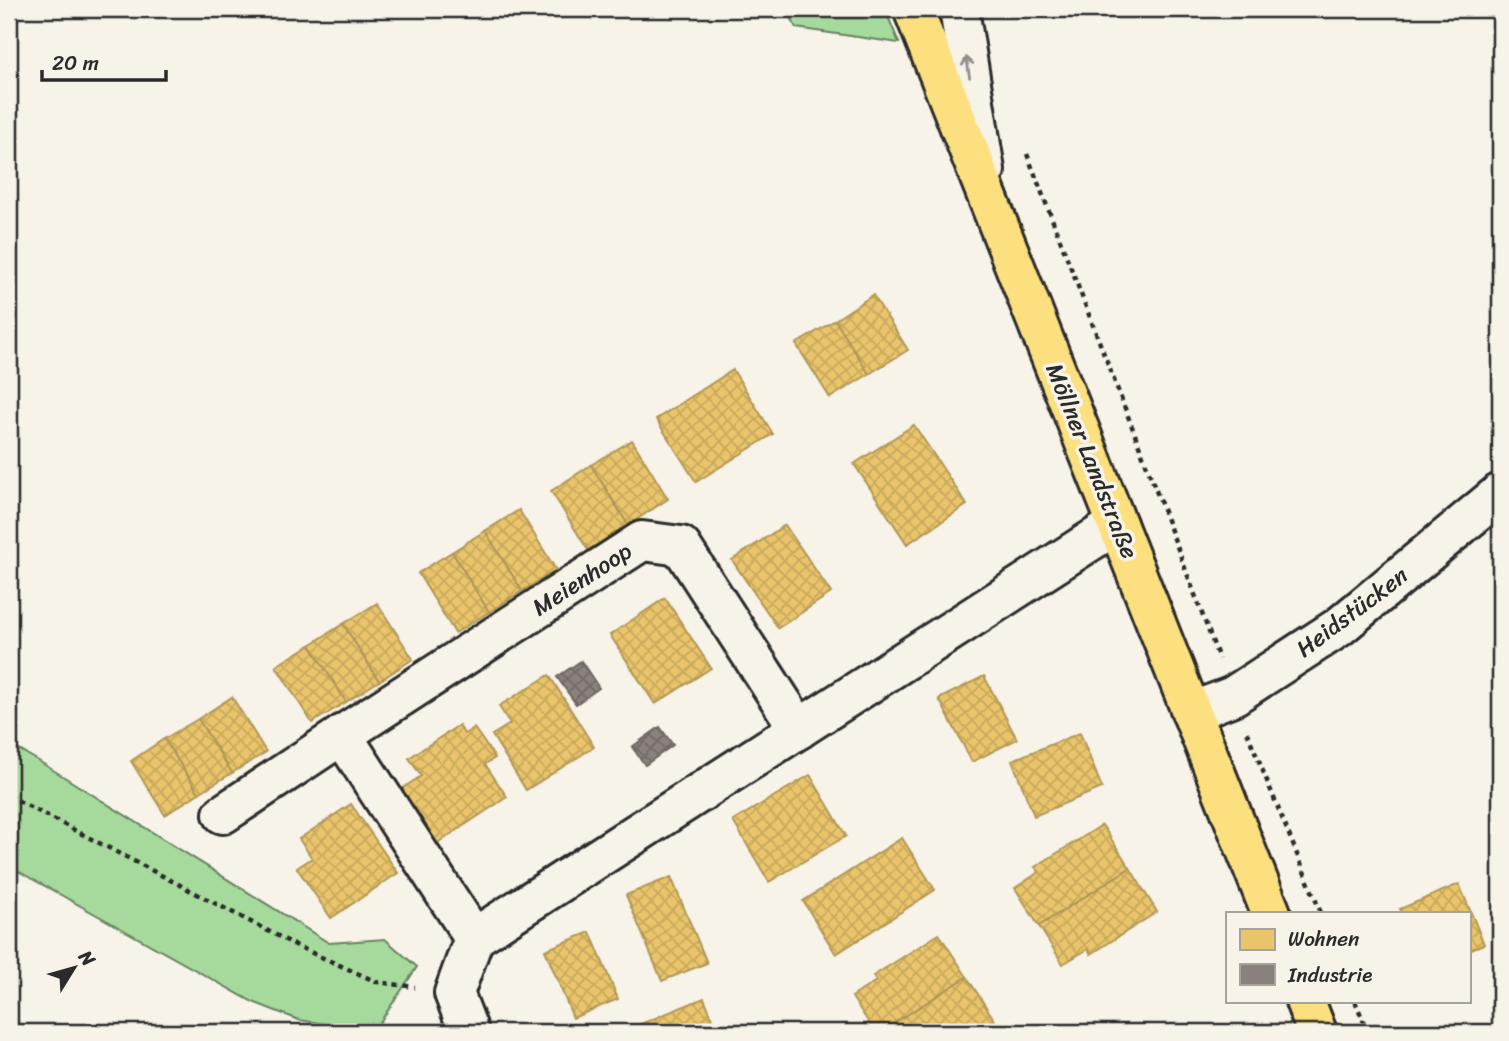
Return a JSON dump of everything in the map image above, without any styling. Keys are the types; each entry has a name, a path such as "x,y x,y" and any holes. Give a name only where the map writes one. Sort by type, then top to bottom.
{"main road":[{"name":"Möllner Landstraße","path":"913,9 1271,912"},
{"path":"1305,1002 1317,1032"}],"street":[{"path":"959,9 991,207"},
{"name":"Heidstücken","path":"1191,712 1233,696 1339,627 1500,493"},
{"path":"469,1032 454,993 474,937 1117,524"},
{"name":"Meienhoop","path":"223,814 642,541 681,546 799,729"},
{"path":"342,735 474,937"}],"path":[{"path":"1025,147 1233,696 1321,912"},
{"path":"9,796 299,947 377,982 454,993"},
{"path":"1355,1002 1368,1032"}],"green space":[{"path":"787,9 885,9 899,43 796,28"},
{"path":"9,744 329,943 385,939 417,967 374,1031 299,1020 253,1002 9,866"}],"building: Wohnen":[{"path":"873,295 908,350 869,374 835,320"},
{"path":"835,320 869,374 830,398 796,344"},
{"path":"733,370 773,434 696,482 656,419"},
{"path":"914,425 967,505 907,544 854,464"},
{"path":"632,440 668,499 628,525 591,465"},
{"path":"591,465 628,525 588,550 551,491"},
{"path":"519,510 556,570 522,591 485,531"},
{"path":"785,525 831,593 778,628 732,560"},
{"path":"485,531 522,591 489,612 452,552"},
{"path":"452,552 489,612 455,633 418,573"},
{"path":"665,598 711,668 655,704 610,635"},
{"path":"377,603 413,659 379,681 343,624"},
{"path":"343,624 379,681 346,702 310,645"},
{"path":"310,645 346,702 312,723 276,666"},
{"path":"549,675 594,747 526,790 492,735 510,724 499,706"},
{"path":"984,676 1017,739 972,762 939,699"},
{"path":"232,697 266,752 232,773 198,719"},
{"path":"198,719 232,773 199,793 164,739"},
{"path":"459,725 464,734 474,728 495,758 485,764 507,797 436,844 400,790 421,776 409,758"},
{"path":"1080,733 1102,788 1034,816 1012,760"},
{"path":"164,739 199,793 165,815 131,761"},
{"path":"810,775 846,836 769,882 733,821"},
{"path":"351,804 398,873 331,918 297,868 312,858 299,839"},
{"path":"1102,825 1130,868 1039,926 1015,888 1039,872 1035,867"},
{"path":"902,838 935,890 836,954 803,901"},
{"path":"1130,868 1157,912 1091,954 1088,949 1063,964 1039,926"},
{"path":"671,877 707,963 662,981 626,895"},
{"path":"1459,884 1484,944 1470,950 1470,912 1402,912 1400,909"},
{"path":"590,932 618,999 573,1018 545,950"},
{"path":"939,934 967,977 880,1032 875,1032 852,997 876,981 873,976"},
{"path":"967,977 995,1021 977,1032 880,1032"},
{"path":"704,998 718,1032 626,1030"}],"building: Industrie":[{"path":"581,661 599,688 576,704 557,677"},
{"path":"660,727 673,745 645,765 632,747"}]}
